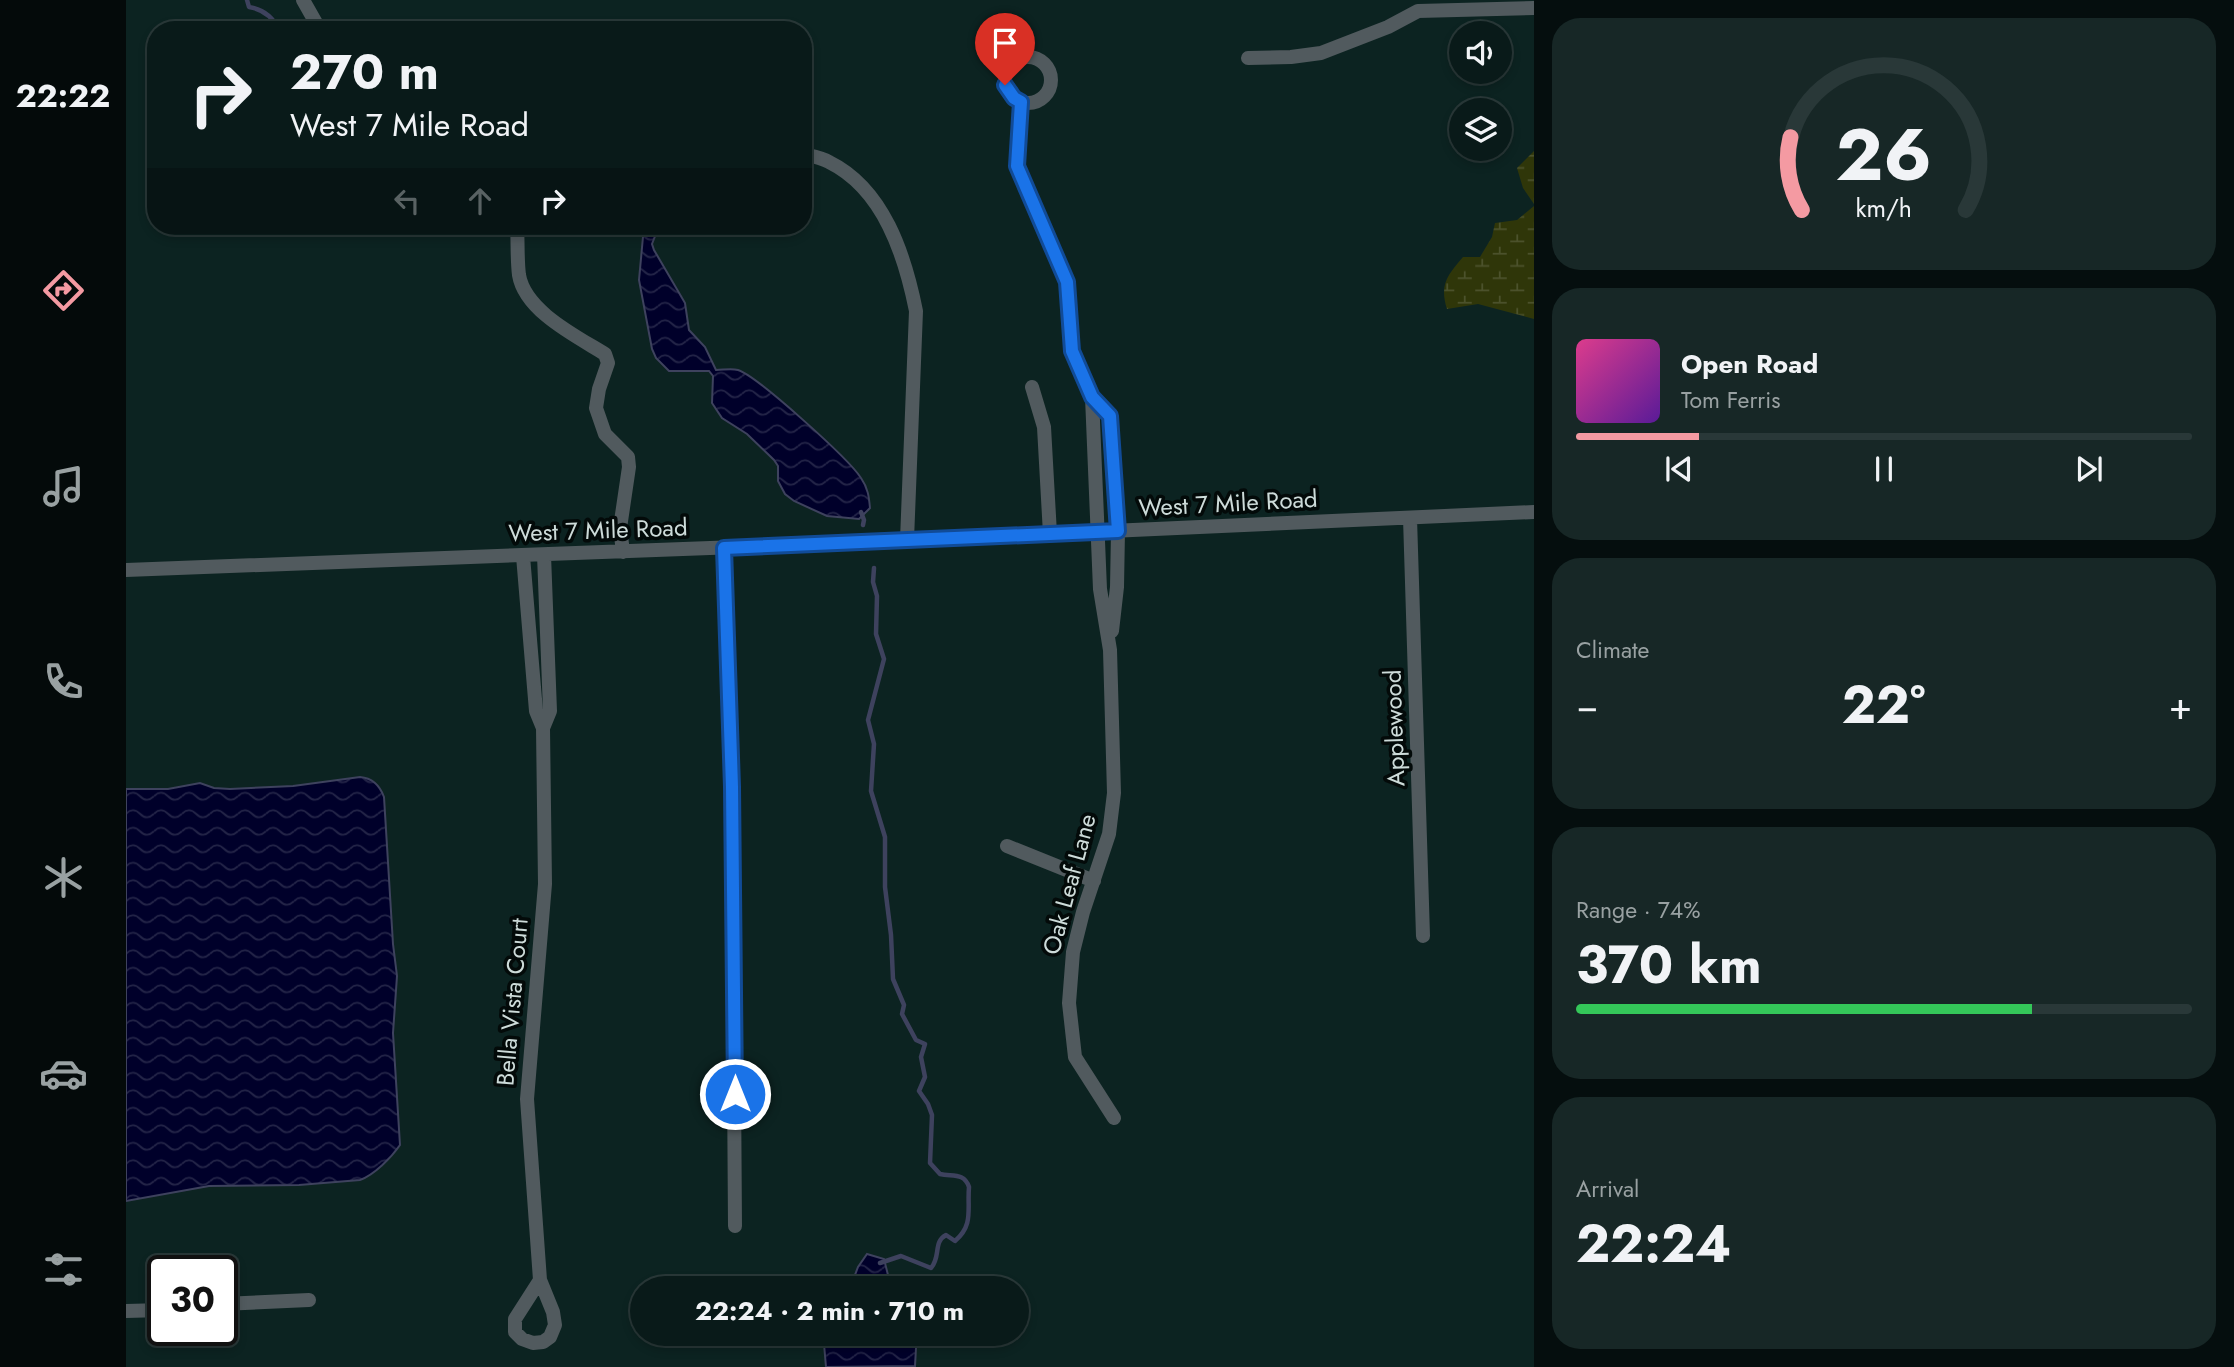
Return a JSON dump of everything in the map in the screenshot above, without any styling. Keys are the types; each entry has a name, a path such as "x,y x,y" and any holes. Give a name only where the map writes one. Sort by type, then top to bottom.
{"street":[{"path":"303,0 315,21"},
{"path":"1248,58 1321,53 1388,27 1418,11 1534,8"},
{"path":"1021,102 1017,166 1067,282 1072,351 1092,397"},
{"path":"812,157 828,161 848,174 872,199 894,236 910,281 916,312 906,540"},
{"path":"517,235 519,276 526,295 554,322 605,354 608,363 596,408 605,434 628,457 629,467 620,528 623,552"},
{"path":"1032,387 1044,427 1050,534"},
{"name":"Oak Leaf Lane","path":"1092,397 1110,416 1118,531 1117,587 1110,650"},
{"name":"Oak Leaf Lane","path":"1092,397 1100,589 1110,650 1114,793 1109,834 1073,953 1069,984 1070,1031 1075,1057 1114,1118"},
{"name":"West 7 Mile Road","path":"126,570 724,548 1534,512"},
{"name":"Applewood","path":"1410,518 1423,936"},
{"path":"724,548 732,787 735,1226"},
{"name":"Bella Vista Court","path":"543,728 550,711 544,555"},
{"name":"Bella Vista Court","path":"523,556 536,711 543,728 545,884 527,1099 540,1280"},
{"path":"530,644 547,643"},
{"path":"1007,846 1094,881"},
{"path":"238,1303 309,1300"},
{"path":"126,1311 147,1310"}],"green space":[{"path":"1534,151 1534,204 1523,188 1517,168"},
{"path":"1534,206 1534,319 1478,304 1447,309 1444,293 1446,280 1463,257 1480,257 1492,237 1495,223 1517,220"}],"water":[{"path":"643,235 656,235 652,244 654,250 685,303 689,330 705,347 716,370 738,370 764,387 853,468 865,485 870,504 870,508 859,519 827,516 785,494 778,481 778,466 774,460 747,434 722,418 712,403 713,376 709,371 669,371 656,358 639,280"},
{"path":"360,777 375,783 384,797 397,976 393,1033 400,1145 382,1166 360,1180 299,1185 209,1186 126,1201 126,789 168,789 200,783 214,788 230,789 293,786"},
{"path":"867,1254 884,1259 889,1276 855,1276"},
{"path":"824,1346 916,1346 915,1366 826,1367"}],"waterway":[{"path":"247,0 249,7 267,14 274,21"},
{"path":"861,512 863,525"},
{"path":"874,568 873,582 877,596 876,634 884,659 868,720 874,744 871,791 885,837 885,887 893,979 904,1005 902,1014 916,1040 925,1044 921,1057 925,1077 919,1091 932,1115 930,1163 940,1174 964,1179 969,1187 965,1229 955,1241 946,1235 942,1238 931,1268 901,1256 880,1263"}],"route":[{"path":"735,1094 732,787 724,548 1118,531 1110,416 1092,397 1072,351 1067,282 1017,166 1021,102 1008,92 1005,85"}]}
